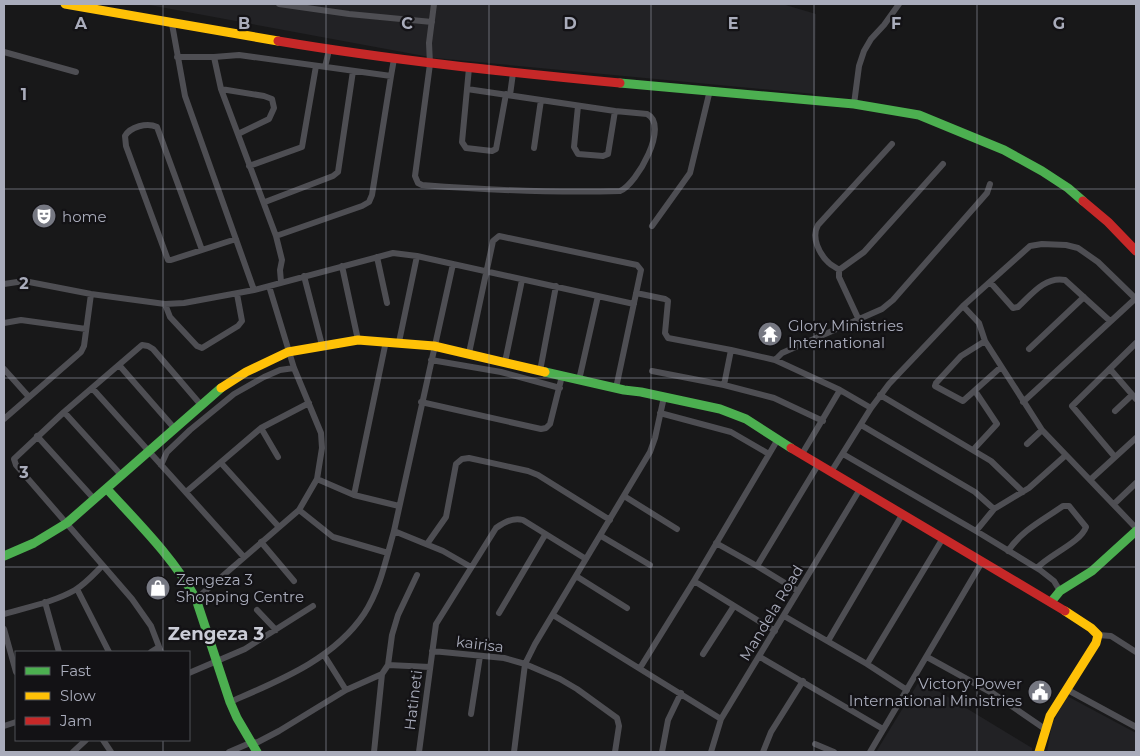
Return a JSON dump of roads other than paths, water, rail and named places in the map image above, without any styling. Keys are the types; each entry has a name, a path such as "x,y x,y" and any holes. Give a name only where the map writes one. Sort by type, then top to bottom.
{"street":[{"path":"65,4 328,50 430,64 854,104 919,115 1004,150 1042,170 1068,188 1108,222 1136,251"},
{"path":"279,4 349,14 432,22"},
{"path":"434,4 429,43 430,64 415,176 418,183 422,185 537,192 623,190 633,180 650,153 656,126 652,116 648,114 578,106 467,89"},
{"path":"854,104 859,66 864,52 871,39 899,4"},
{"path":"172,24 185,96 254,290"},
{"path":"325,67 328,50"},
{"path":"4,52 76,72"},
{"path":"177,57 239,55 391,76"},
{"path":"214,57 222,89 276,236 282,260 280,282"},
{"path":"276,236 369,202 372,196 394,59"},
{"path":"250,166 302,147 316,66"},
{"path":"469,68 462,142 466,148 492,151 496,149 513,73"},
{"path":"265,202 336,174 353,71"},
{"path":"222,89 269,97 273,103 274,108 269,119 238,134"},
{"path":"652,226 690,173 710,90"},
{"path":"534,148 541,100"},
{"path":"578,106 574,148 578,154 603,156 608,154 615,111"},
{"path":"202,250 157,128 148,125 130,130 125,136 126,146 168,260 170,260 202,250 236,239"},
{"path":"839,270 828,262 822,254 814,236 815,230 892,144"},
{"path":"839,270 864,252 943,164"},
{"path":"776,360 782,353 882,309 893,300 987,192 990,184"},
{"path":"469,353 493,241 499,236 637,265 641,270 616,388"},
{"path":"831,472 880,395 921,348 962,306 1030,246 1042,244 1066,245 1078,248 1088,253 1136,298 1023,402"},
{"path":"4,284 24,281 91,294 165,304 204,300 254,290 393,253 417,256 634,304"},
{"path":"399,342 417,256"},
{"path":"377,257 387,303"},
{"path":"230,702 273,683 324,655 354,627 364,614 378,584 394,531 453,264"},
{"path":"342,266 358,340"},
{"path":"839,270 839,277 858,318"},
{"path":"304,276 322,344"},
{"path":"990,282 1013,308 1018,307 1043,284 1056,279 1065,280 1110,321"},
{"path":"505,362 522,280"},
{"path":"196,599 299,510 316,479 322,440 318,425 288,352 269,286"},
{"path":"540,371 556,286"},
{"path":"636,293 668,301 665,333 668,338 776,360 840,390 871,408"},
{"path":"4,419 81,352 91,294"},
{"path":"165,304 170,318 197,346 202,348 238,326 242,321 236,294"},
{"path":"579,380 598,296"},
{"path":"1029,349 1084,297"},
{"path":"962,306 978,322 985,341 1042,430 1136,529 1092,571 1060,591 1052,602"},
{"path":"4,324 21,320 86,330"},
{"path":"4,556 34,543 67,523 201,405 228,383 262,364 288,352 322,344 358,340 399,342 469,353 579,380 734,413 902,515 1052,602 1091,628 1098,635 1111,636 1136,652"},
{"path":"354,495 386,341"},
{"path":"985,341 961,356 935,385 938,389 962,401 1001,367"},
{"path":"160,650 152,626 132,599 14,462 14,459 64,412 137,348 145,344 201,405"},
{"path":"1115,457 1072,408 1110,369 1136,346"},
{"path":"724,385 731,350"},
{"path":"431,360 501,372 560,388"},
{"path":"119,365 175,429"},
{"path":"161,465 167,452 190,430 234,394 280,370 294,368"},
{"path":"4,369 29,397"},
{"path":"1110,369 1134,397 1115,411"},
{"path":"652,370 774,398 823,421"},
{"path":"421,402 541,429 546,428 550,424 562,376"},
{"path":"92,388 244,557"},
{"path":"802,454 840,390"},
{"path":"973,450 997,424 975,391"},
{"path":"880,395 999,467 1023,492"},
{"path":"514,752 525,664 534,644 601,536 653,446 664,397"},
{"path":"186,492 261,428 309,403"},
{"path":"64,412 122,476"},
{"path":"660,413 731,432 769,454"},
{"path":"861,425 974,492 994,509"},
{"path":"261,428 278,457"},
{"path":"1027,444 1042,430"},
{"path":"37,436 95,500"},
{"path":"1090,480 1136,438"},
{"path":"640,668 778,439"},
{"path":"843,454 1037,568 1054,581 1060,591"},
{"path":"976,531 994,509 1023,492 1066,456"},
{"path":"427,544 446,517 456,464 462,459 469,458 538,475 610,520"},
{"path":"221,463 279,527"},
{"path":"757,566 818,464"},
{"path":"316,479 354,495 399,506"},
{"path":"1114,504 1136,483"},
{"path":"107,489 178,568 196,599 230,702 250,743 257,752"},
{"name":"Mandela Road","path":"711,752 721,719 860,489"},
{"path":"624,496 677,529"},
{"path":"1008,551 1019,536 1028,529 1063,506 1069,506 1086,529 1079,537 1048,558 1037,568"},
{"path":"299,510 333,537 388,553"},
{"path":"828,641 902,515"},
{"name":"Hatineti","path":"419,752 436,624 496,528 514,519 523,520 586,559"},
{"path":"394,531 427,544 471,567"},
{"path":"499,613 545,535"},
{"path":"601,536 650,565"},
{"path":"867,664 943,538"},
{"path":"261,542 294,581"},
{"path":"716,544 798,591"},
{"path":"870,752 982,562"},
{"path":"4,614 45,602 77,589 102,566"},
{"path":"374,752 382,674 388,665 394,625 417,575"},
{"path":"576,576 627,608"},
{"path":"694,581 775,631"},
{"path":"77,589 108,651"},
{"path":"45,602 59,651"},
{"path":"190,673 245,649 313,606"},
{"path":"703,654 734,606"},
{"path":"257,610 276,630"},
{"path":"553,615 721,719"},
{"path":"784,616 867,664 907,690"},
{"path":"4,629 15,668"},
{"path":"1039,752 1045,729 1066,689 1096,643 1098,635"},
{"name":"kairisa","path":"432,651 504,658 525,664 560,679 617,718 619,726 615,752"},
{"path":"324,655 346,690"},
{"path":"471,714 480,656"},
{"path":"927,656 994,694 1045,729"},
{"path":"760,657 883,729"},
{"path":"388,665 430,667"},
{"path":"229,752 250,743 258,742 346,690 382,674"},
{"path":"763,752 771,732 803,681"},
{"path":"1066,689 1136,727"},
{"path":"662,752 668,720 681,693"},
{"path":"73,752 85,741"},
{"path":"104,741 111,752"},
{"path":"815,744 834,752"}],"place":[{"name":"home","path":"44,216"},
{"name":"Glory Ministries International","path":"770,334"},
{"name":"Zengeza 3 Shopping Centre","path":"158,588"},
{"name":"Victory Power International Ministries","path":"1040,692"}],"district":[{"name":"Zengeza 3","path":"216,634"}]}
